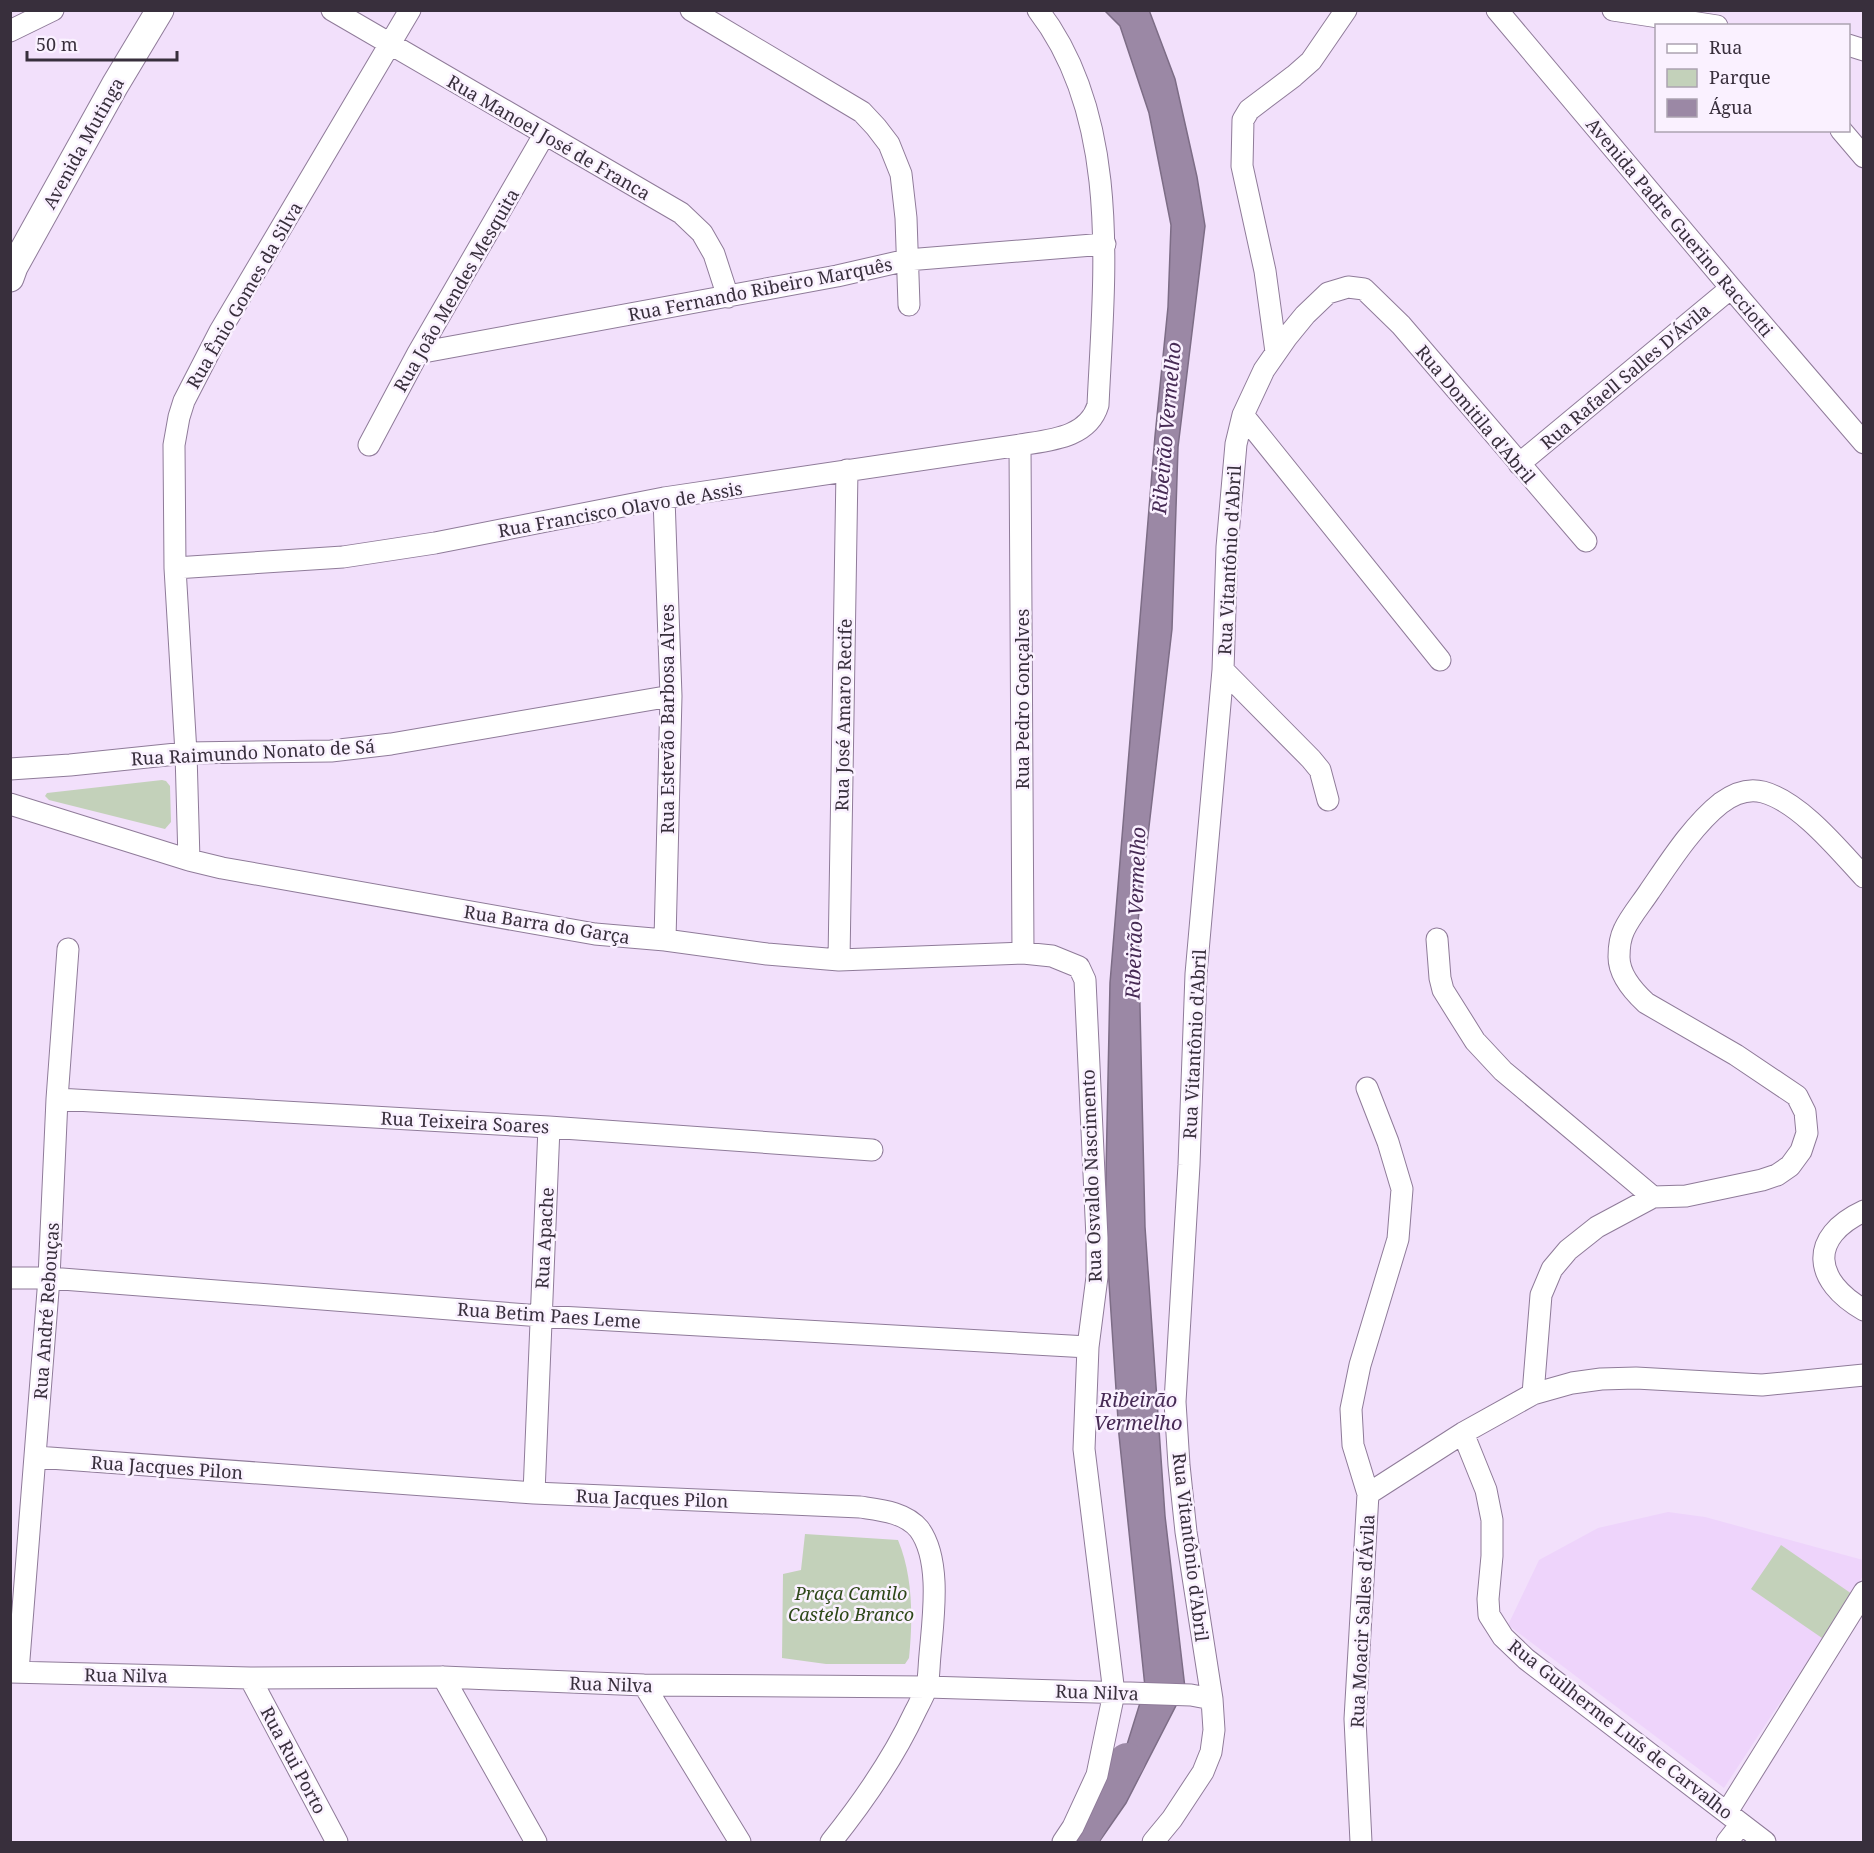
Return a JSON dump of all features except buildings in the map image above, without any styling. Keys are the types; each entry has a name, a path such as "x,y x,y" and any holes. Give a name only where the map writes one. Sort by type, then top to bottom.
{"main road":[{"name":"Avenida Mutinga","path":"12,271 115,85 160,10"}],"street":[{"path":"10,32 53,10"},
{"name":"Rua Manoel José de Franca","path":"332,10 681,213 702,233 710,247 728,297"},
{"name":"Rua Ênio Gomes da Silva","path":"189,860 186,753 175,568 174,445 184,401 220,331 410,10"},
{"path":"691,10 862,112 876,126 888,144 901,174 909,305"},
{"path":"1038,10 1059,41 1079,87 1089,119 1105,244"},
{"path":"1276,352 1265,270 1242,166 1243,120 1249,110 1311,61 1346,10"},
{"name":"Avenida Padre Guerino Racciotti","path":"1497,10 1863,443"},
{"path":"1613,10 1704,24"},
{"path":"1843,132 1863,157"},
{"name":"Rua João Mendes Mesquita","path":"369,445 418,353 544,135"},
{"name":"Rua Fernando Ribeiro Marquês","path":"418,353 728,297 908,260 1105,244"},
{"name":"Rua Francisco Olavo de Assis","path":"175,568 366,554 435,543 664,498 1063,437 1083,428 1092,418 1098,405 1105,244"},
{"name":"Rua Vitantônio d'Abril","path":"1153,1842 1172,1820 1203,1772 1211,1752 1214,1730 1202,1697 1175,1402 1189,1165 1196,974 1223,670 1227,547 1236,444 1243,415 1264,370 1305,315 1328,293 1348,287 1364,289"},
{"name":"Rua Rafaell Salles D'Ávila","path":"1519,464 1731,288"},
{"name":"Rua Domitila d'Abril","path":"1364,289 1397,321 1586,541"},
{"path":"1243,415 1440,660"},
{"name":"Rua Pedro Gonçalves","path":"1020,445 1023,954"},
{"name":"Rua José Amaro Recife","path":"839,960 847,470"},
{"name":"Rua Estevão Barbosa Alves","path":"664,498 671,696 664,940"},
{"path":"1223,670 1316,765 1325,784 1328,800"},
{"name":"Rua Raimundo Nonato de Sá","path":"10,769 186,753 331,751 391,744 671,696"},
{"path":"1533,1394 1541,1295 1552,1269 1568,1250 1597,1227 1653,1197 1686,1196 1777,1175 1790,1166 1801,1151 1807,1133 1805,1112 1797,1096 1736,1055 1646,1003 1636,994 1618,959 1624,930 1630,920 1670,862 1704,819 1735,795 1750,790 1763,792 1791,807 1863,876"},
{"name":"Rua Barra do Garça","path":"10,804 189,860 222,868 583,932 767,954 839,960 1023,954 1052,956 1079,967 1085,980"},
{"path":"1437,939 1443,990 1475,1041 1503,1071 1653,1197"},
{"name":"Rua André Rebouças","path":"14,1672 36,1457 68,949"},
{"name":"Rua Osvaldo Nascimento","path":"1063,1842 1073,1827 1097,1774 1122,1693 1084,1449 1088,1347 1097,1278 1085,980"},
{"path":"1367,1088 1388,1142 1402,1189 1398,1239 1360,1365 1351,1409 1353,1445 1368,1494"},
{"name":"Rua Teixeira Soares","path":"57,1099 549,1127 872,1150"},
{"name":"Rua Apache","path":"534,1493 549,1127"},
{"path":"1863,1211 1839,1225 1826,1243 1823,1264 1831,1283 1853,1304 1863,1310"},
{"name":"Rua Betim Paes Leme","path":"10,1278 49,1278 541,1316 1088,1347"},
{"name":"Rua Moacir Salles d'Ávila","path":"1361,1842 1355,1719 1368,1494 1463,1433 1533,1394 1572,1383 1636,1378 1762,1385 1863,1375"},
{"name":"Rua Guilherme Luís de Carvalho","path":"1463,1433 1486,1490 1492,1520 1492,1556 1488,1599 1489,1615 1496,1627 1526,1659 1765,1842"},
{"name":"Rua Jacques Pilon","path":"36,1457 534,1493 860,1507 884,1510 902,1516 918,1528 927,1545 932,1566 933,1608 927,1687 905,1734 856,1811 831,1842"},
{"path":"1727,1842 1734,1818 1863,1592"},
{"name":"Rua Nilva","path":"14,1672 250,1678 443,1677 644,1685 927,1687 1202,1697"},
{"path":"443,1677 536,1842"},
{"name":"Rua Rui Porto","path":"250,1678 338,1842"},
{"path":"644,1685 740,1842"}],"shaded area":[{"path":"1668,1512 1705,1517 1863,1560 1863,1576 1724,1788 1508,1625 1539,1560 1598,1528"}],"green space":[{"path":"162,780 170,786 171,822 165,829 49,800 45,796 47,793"},
{"name":"Praça Camilo Castelo Branco","path":"805,1534 898,1540 907,1568 911,1598 909,1658 905,1664 826,1664 782,1658 783,1574 801,1570"},
{"path":"1781,1545 1852,1594 1822,1638 1751,1589"}],"water":[{"name":"Ribeirão Vermelho","path":"1149,10 1175,79 1197,177 1205,226 1178,447 1172,629 1138,921 1145,1227 1165,1516 1185,1688 1126,1803 1099,1842 1083,1842 1120,1767 1145,1687 1119,1435 1105,1221 1110,983 1155,436 1168,307 1171,225 1149,113 1120,26 1105,11"}],"waterway":[{"name":"Ribeirão Vermelho","path":"1078,1842 1127,1761"}]}
